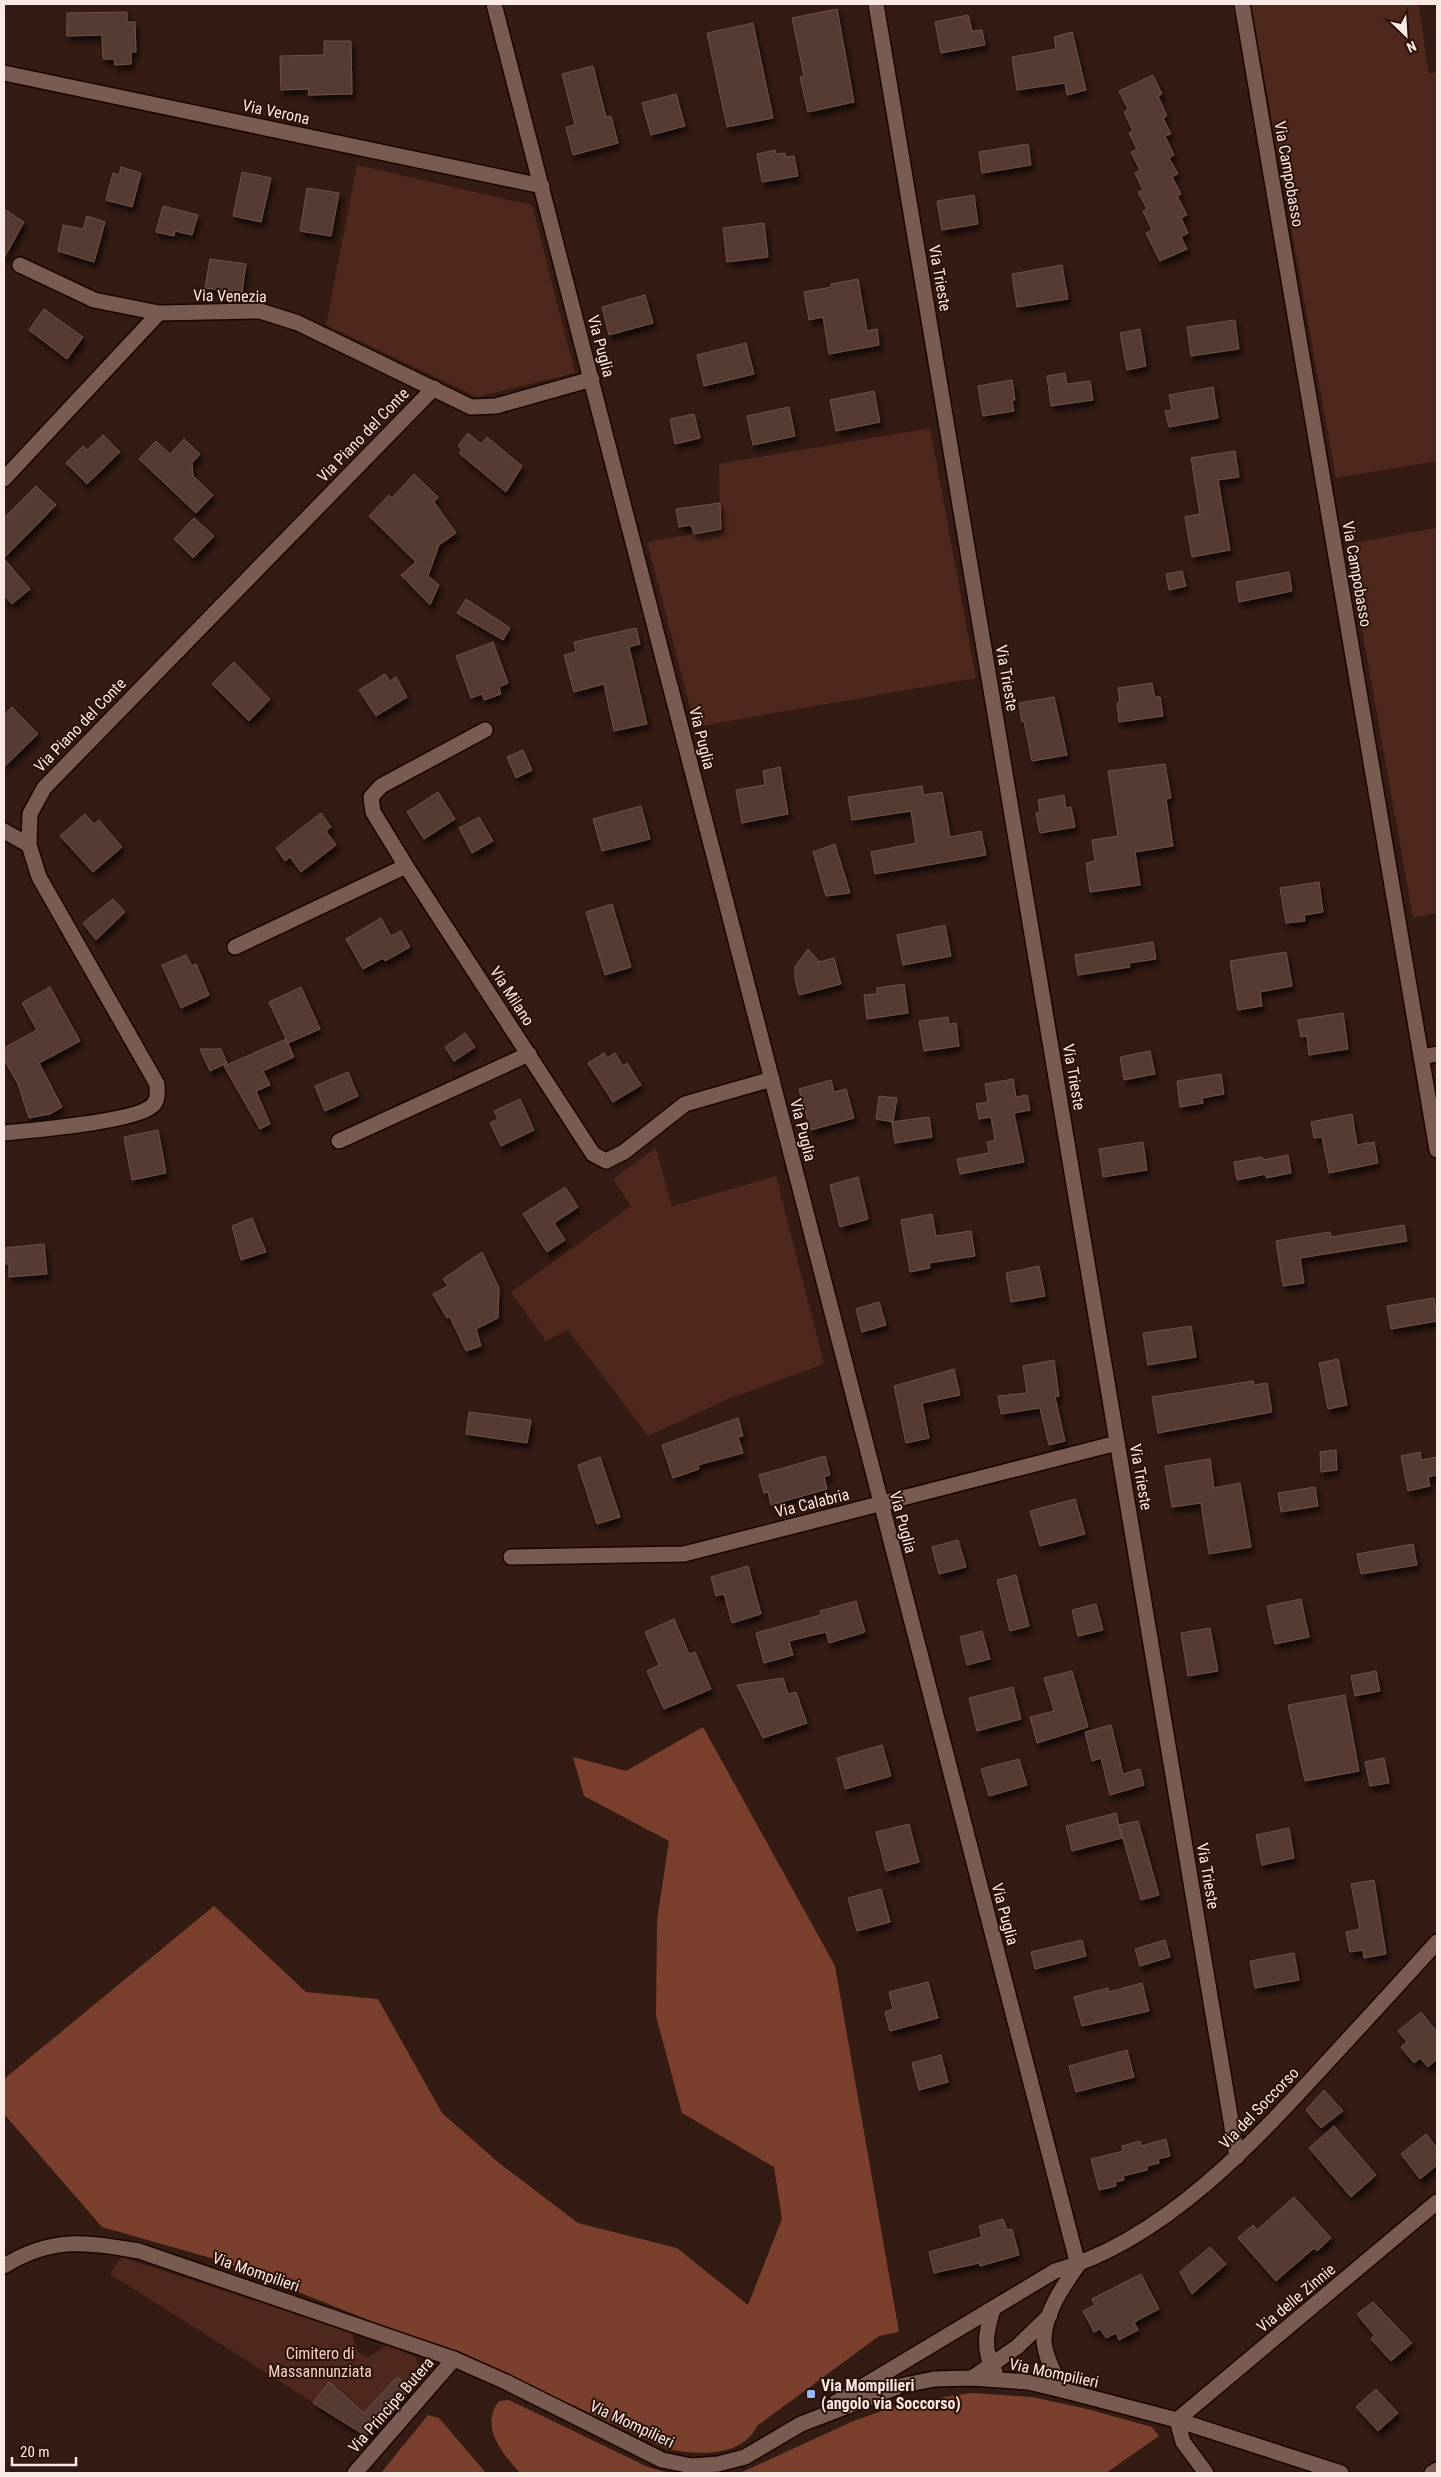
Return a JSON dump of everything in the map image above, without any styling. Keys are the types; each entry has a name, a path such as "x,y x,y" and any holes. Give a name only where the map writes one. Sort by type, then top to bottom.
{"street":[{"name":"Via Puglia","path":"494,4 1078,2265"},
{"name":"Via Trieste","path":"876,4 1237,2157"},
{"name":"Via Campobasso","path":"1242,4 1437,1150"},
{"name":"Via Verona","path":"4,73 542,186"},
{"name":"Via Venezia","path":"20,265 94,300 159,313 260,311 275,314 298,322 472,407 483,408 592,378"},
{"path":"4,479 159,313"},
{"name":"Via Piano del Conte","path":"4,1133 78,1125 143,1112 153,1105 158,1098 157,1084 39,877 29,845 30,814 44,788 434,388"},
{"name":"Via Milano","path":"485,730 381,786 371,797 373,812 593,1154 606,1161 624,1152 685,1104 772,1079"},
{"path":"4,831 29,845"},
{"path":"235,947 406,866"},
{"path":"339,1141 529,1054"},
{"path":"1422,1057 1437,1054"},
{"name":"Via Calabria","path":"511,1557 684,1554 1117,1443"},
{"name":"Via del Soccorso","path":"801,2424 1055,2271 1078,2265 1137,2234 1188,2200 1237,2157 1437,1942"},
{"name":"Via delle Zinnie","path":"1177,2420 1437,2202"},
{"name":"Via Mompilieri","path":"4,2266 36,2250 63,2244 89,2242 139,2251 454,2359 506,2382 662,2460 692,2466 718,2464 745,2457 801,2424 900,2386 934,2379 972,2378 1028,2382 1062,2390 1177,2420 1341,2473"},
{"path":"1062,2390 1048,2356 1044,2339 1050,2314 1059,2294 1078,2265"},
{"path":"993,2309 986,2332 986,2349 991,2365 1000,2380"},
{"path":"972,2378 1017,2347 1050,2314"},
{"name":"Via Principe Butera","path":"355,2473 454,2359"},
{"path":"1177,2420 1183,2442 1206,2473"},
{"path":"1432,2473 1437,2470"}],"green space":[{"path":"1251,4 1418,4 1429,73 1437,72 1437,461 1336,478"},
{"path":"357,165 532,205 575,373 477,397 326,325"},
{"path":"930,428 976,678 695,727 647,542 720,529 719,464"},
{"path":"1437,528 1437,913 1413,918 1347,544"},
{"path":"656,1148 672,1206 776,1176 824,1364 728,1399 648,1436 568,1330 546,1341 511,1292 631,1206 613,1179"},
{"name":"Cimitero di Massannunziata","path":"121,2257 351,2332 358,2352 368,2357 388,2345 415,2357 422,2370 419,2380 366,2436 110,2274"}],"shaded area":[{"path":"703,1727 835,1966 899,2332 879,2336 757,2426 741,2444 730,2449 704,2453 667,2449 521,2381 218,2260 102,2227 4,2114 4,2079 214,1906 306,1992 378,1999 442,2113 499,2163 578,2223 677,2248 748,2305 782,2219 774,2167 682,2113 656,2016 657,1920 669,1841 584,1796 573,1757 626,1771"},
{"path":"971,2393 1032,2397 1087,2409 1152,2427 1159,2436 1106,2473 740,2473 851,2422 901,2404"},
{"path":"509,2400 648,2467 669,2473 520,2473 501,2449 492,2430 493,2411 499,2401"},
{"path":"428,2415 439,2418 486,2473 381,2473"}],"building":[{"path":"837,9 854,102 808,112 800,77 804,76 792,18"},
{"path":"127,12 127,22 135,22 136,52 131,52 131,64 115,65 114,59 103,59 102,35 67,36 67,13"},
{"path":"968,15 972,31 982,30 985,45 941,53 935,22"},
{"path":"753,23 773,118 727,127 707,33"},
{"path":"1072,32 1086,90 1067,95 1065,83 1017,90 1012,57 1056,49 1054,37"},
{"path":"324,41 351,41 352,94 308,95 309,89 281,90 280,56 324,55"},
{"path":"593,66 606,117 611,116 618,143 573,155 566,127 575,125 562,74"},
{"path":"1153,75 1162,94 1158,96 1167,116 1163,118 1171,134 1165,136 1174,155 1169,158 1178,174 1172,177 1181,194 1177,196 1187,215 1181,218 1188,233 1181,237 1187,249 1160,261 1146,233 1152,230 1143,211 1147,209 1138,192 1143,190 1135,173 1140,170 1131,152 1137,149 1129,133 1133,131 1124,112 1128,109 1119,91"},
{"path":"676,94 685,126 651,135 642,103"},
{"path":"1028,144 1031,165 982,173 979,152"},
{"path":"775,150 776,154 785,153 786,157 794,156 798,176 762,182 757,154"},
{"path":"121,167 141,173 132,207 106,200 113,173 119,175"},
{"path":"242,172 271,178 261,222 233,216"},
{"path":"307,188 339,193 331,236 300,231"},
{"path":"974,195 978,224 942,230 937,201"},
{"path":"163,206 198,215 192,235 175,231 174,236 156,232"},
{"path":"4,209 24,222 4,258"},
{"path":"87,216 105,222 94,262 58,251 63,225 83,229"},
{"path":"764,223 768,257 727,262 723,228"},
{"path":"210,259 246,264 242,293 205,288"},
{"path":"1062,265 1068,299 1017,307 1012,274"},
{"path":"858,279 867,331 877,329 879,345 829,354 823,317 809,320 804,292 832,287 831,284"},
{"path":"645,295 653,323 609,335 602,307"},
{"path":"44,309 83,337 67,359 29,330"},
{"path":"1235,320 1239,349 1191,356 1187,327"},
{"path":"1140,329 1146,366 1127,370 1120,333"},
{"path":"746,343 754,374 704,386 697,355"},
{"path":"1065,373 1067,384 1090,381 1093,400 1051,406 1047,376"},
{"path":"1012,380 1015,400 1012,400 1014,411 983,416 978,386"},
{"path":"1213,387 1218,418 1169,427 1165,411 1172,410 1169,395"},
{"path":"874,391 880,422 836,431 830,400"},
{"path":"789,407 795,436 753,445 747,416"},
{"path":"694,414 700,438 675,444 670,419"},
{"path":"468,433 481,444 487,437 522,466 506,492 459,453 462,450 458,446"},
{"path":"103,435 120,452 87,484 66,463 83,446 87,450"},
{"path":"184,439 200,454 192,463 193,476 213,495 196,513 139,459 156,441 170,454"},
{"path":"1235,451 1239,477 1218,480 1230,550 1192,557 1185,517 1200,514 1191,458"},
{"path":"414,474 438,497 434,502 456,533 439,545 428,576 439,585 430,605 401,575 416,562 369,516 389,495 392,498"},
{"path":"36,486 56,505 4,558 4,518"},
{"path":"720,503 721,529 694,534 691,525 679,527 676,509"},
{"path":"194,518 214,536 193,558 174,539"},
{"path":"4,559 30,589 12,604 4,595"},
{"path":"1182,571 1186,586 1169,590 1166,574"},
{"path":"1289,572 1292,591 1239,602 1236,582"},
{"path":"466,599 510,628 503,640 457,613"},
{"path":"636,628 640,644 629,647 647,724 614,731 604,684 574,692 564,655 576,652 574,642"},
{"path":"493,642 508,683 499,687 501,694 484,700 482,694 471,698 456,656"},
{"path":"234,662 270,699 249,721 212,684"},
{"path":"385,674 390,681 396,677 407,697 376,716 359,690"},
{"path":"1152,683 1155,697 1160,697 1163,716 1119,722 1117,703 1120,702 1118,688"},
{"path":"1054,697 1067,755 1032,761 1019,703"},
{"path":"12,707 38,734 4,767 4,715"},
{"path":"523,750 532,770 516,778 507,757"},
{"path":"1165,764 1171,798 1166,799 1173,846 1135,852 1140,885 1090,892 1086,863 1095,861 1092,840 1118,836 1108,771"},
{"path":"780,767 788,814 742,823 736,790 765,785 763,771"},
{"path":"922,786 924,795 942,792 950,837 981,831 986,855 875,874 871,852 916,843 911,811 852,820 848,797"},
{"path":"438,792 455,819 424,839 407,812"},
{"path":"1064,795 1066,808 1071,807 1075,827 1040,833 1036,813 1040,812 1038,800"},
{"path":"641,806 650,839 602,851 593,819"},
{"path":"321,813 331,827 326,831 336,845 301,872 290,857 285,861 276,848"},
{"path":"85,814 94,824 99,820 122,847 93,872 60,836"},
{"path":"479,817 493,841 472,853 459,828"},
{"path":"835,844 850,893 826,896 813,852"},
{"path":"1319,882 1323,912 1304,915 1305,921 1286,923 1280,888"},
{"path":"113,899 125,912 96,940 83,923"},
{"path":"612,904 631,967 605,975 586,912"},
{"path":"381,918 391,936 401,931 410,947 385,961 383,958 363,969 346,939"},
{"path":"945,925 951,956 903,965 897,935"},
{"path":"1153,942 1156,959 1129,963 1130,967 1078,975 1075,955"},
{"path":"808,949 820,962 834,958 841,984 799,995 795,979 795,967"},
{"path":"1286,952 1292,986 1260,992 1262,1006 1238,1010 1230,961"},
{"path":"186,955 192,966 196,964 209,995 181,1008 162,965"},
{"path":"904,984 908,1013 867,1019 864,995 877,994 877,988"},
{"path":"50,987 80,1041 39,1063 62,1107 50,1114 29,1118 18,1084 4,1059 4,1048 37,1030 22,1003"},
{"path":"301,987 320,1029 288,1043 269,1002"},
{"path":"1343,1013 1348,1049 1309,1055 1307,1036 1301,1037 1298,1020"},
{"path":"948,1017 949,1024 956,1023 959,1046 924,1051 919,1021"},
{"path":"465,1033 475,1047 454,1061 445,1047"},
{"path":"286,1039 294,1057 263,1071 270,1085 256,1091 270,1124 260,1129 224,1066"},
{"path":"200,1049 221,1049 227,1063 210,1071"},
{"path":"1150,1051 1155,1074 1124,1080 1120,1057"},
{"path":"604,1053 607,1058 615,1053 623,1066 627,1063 641,1085 613,1102 588,1063"},
{"path":"348,1072 358,1096 325,1111 315,1086"},
{"path":"1221,1074 1224,1094 1202,1098 1203,1103 1180,1107 1177,1081"},
{"path":"1013,1079 1016,1097 1027,1095 1030,1110 1014,1113 1024,1162 960,1174 957,1159 989,1153 987,1142 995,1140 991,1117 979,1119 976,1104 988,1102 985,1084"},
{"path":"831,1080 834,1092 846,1089 854,1118 811,1130 799,1089"},
{"path":"879,1096 897,1098 893,1122 876,1119"},
{"path":"520,1099 534,1130 501,1146 490,1123 498,1119 494,1111"},
{"path":"1352,1114 1357,1145 1374,1142 1378,1163 1329,1173 1322,1137 1314,1138 1311,1122"},
{"path":"929,1117 932,1137 895,1143 892,1122"},
{"path":"158,1130 166,1173 132,1180 124,1137"},
{"path":"1143,1142 1147,1170 1103,1177 1099,1149"},
{"path":"1288,1155 1291,1173 1266,1178 1266,1174 1237,1180 1234,1162 1262,1157 1263,1160"},
{"path":"858,1177 868,1219 840,1227 830,1185"},
{"path":"565,1187 578,1207 554,1223 565,1240 547,1252 523,1214"},
{"path":"932,1214 936,1236 971,1231 975,1256 929,1263 930,1268 910,1272 901,1220"},
{"path":"252,1218 266,1252 241,1260 232,1226"},
{"path":"1404,1225 1407,1241 1300,1258 1304,1283 1283,1286 1276,1241 1330,1232 1331,1237"},
{"path":"44,1244 47,1274 9,1277 9,1264 4,1264 4,1248"},
{"path":"482,1252 499,1288 498,1318 476,1329 481,1346 466,1351 450,1317 447,1318 433,1294 448,1286 443,1279"},
{"path":"1039,1266 1045,1296 1011,1302 1006,1273"},
{"path":"1434,1298 1437,1321 1391,1329 1387,1306"},
{"path":"879,1302 886,1325 862,1332 856,1309"},
{"path":"1191,1326 1196,1357 1148,1365 1143,1333"},
{"path":"1338,1359 1347,1405 1328,1409 1319,1363"},
{"path":"1054,1360 1059,1396 1055,1397 1065,1441 1049,1445 1040,1408 1001,1414 998,1396 1027,1393 1023,1366"},
{"path":"954,1369 960,1395 922,1403 929,1438 906,1443 894,1386"},
{"path":"1253,1381 1254,1385 1267,1383 1272,1412 1158,1433 1152,1397"},
{"path":"469,1412 531,1420 527,1443 466,1434"},
{"path":"738,1418 743,1436 738,1437 743,1453 698,1465 699,1469 673,1478 662,1445"},
{"path":"1336,1450 1337,1470 1321,1472 1320,1452"},
{"path":"1420,1452 1421,1460 1437,1457 1437,1475 1428,1477 1430,1486 1408,1491 1401,1456"},
{"path":"825,1456 830,1475 824,1477 827,1489 771,1505 768,1492 764,1493 759,1475"},
{"path":"600,1457 620,1517 597,1524 578,1465"},
{"path":"1210,1459 1214,1488 1240,1483 1251,1547 1209,1554 1201,1503 1172,1507 1165,1466"},
{"path":"1315,1487 1318,1506 1281,1512 1278,1493"},
{"path":"1075,1499 1085,1534 1040,1546 1030,1511"},
{"path":"958,1540 966,1567 939,1574 932,1547"},
{"path":"1413,1544 1417,1565 1361,1574 1357,1554"},
{"path":"748,1566 761,1614 732,1623 724,1594 716,1596 711,1577"},
{"path":"1016,1575 1029,1626 1010,1631 997,1580"},
{"path":"1301,1599 1309,1637 1275,1644 1267,1606"},
{"path":"856,1601 865,1632 829,1643 826,1632 789,1641 793,1655 764,1663 756,1633 821,1615 820,1611"},
{"path":"1096,1604 1103,1630 1078,1636 1072,1610"},
{"path":"674,1619 689,1654 695,1652 711,1689 664,1709 647,1671 659,1665 645,1632"},
{"path":"1210,1628 1218,1671 1188,1676 1181,1633"},
{"path":"982,1631 990,1659 967,1665 960,1637"},
{"path":"1072,1671 1088,1727 1037,1743 1030,1717 1054,1711 1044,1678"},
{"path":"1376,1671 1380,1691 1355,1696 1351,1676"},
{"path":"783,1678 788,1694 796,1692 807,1723 763,1738 737,1685"},
{"path":"1013,1687 1021,1719 977,1731 969,1698"},
{"path":"1345,1695 1359,1771 1305,1781 1288,1705"},
{"path":"1111,1725 1123,1774 1140,1769 1144,1785 1110,1795 1101,1758 1092,1761 1085,1732"},
{"path":"882,1745 891,1776 845,1789 837,1758"},
{"path":"1384,1758 1389,1783 1370,1786 1365,1762"},
{"path":"1019,1759 1027,1785 989,1796 981,1769"},
{"path":"1116,1813 1122,1838 1072,1851 1066,1826"},
{"path":"1138,1821 1159,1895 1141,1900 1119,1825"},
{"path":"909,1824 919,1862 886,1871 876,1832"},
{"path":"1289,1828 1294,1858 1262,1865 1256,1835"},
{"path":"1374,1880 1386,1954 1364,1958 1363,1950 1350,1952 1346,1932 1360,1929 1351,1884"},
{"path":"881,1889 890,1922 857,1931 848,1898"},
{"path":"1082,1940 1086,1956 1035,1969 1031,1952"},
{"path":"1165,1940 1170,1957 1140,1966 1135,1949"},
{"path":"1294,1953 1299,1980 1255,1988 1250,1961"},
{"path":"928,1982 938,2018 890,2031 885,2012 893,2009 889,1992"},
{"path":"1142,1983 1149,2011 1082,2026 1074,1997 1108,1988 1109,1992"},
{"path":"1421,2012 1437,2032 1437,2059 1428,2067 1420,2058 1414,2063 1401,2047 1407,2042 1398,2031"},
{"path":"1127,2050 1134,2077 1076,2092 1069,2066"},
{"path":"941,2055 948,2082 919,2090 912,2063"},
{"path":"1324,2090 1343,2111 1321,2128 1306,2110"},
{"path":"1334,2126 1376,2175 1351,2197 1309,2148"},
{"path":"1426,2134 1437,2148 1437,2165 1420,2179 1401,2154"},
{"path":"1166,2139 1170,2156 1158,2159 1159,2163 1147,2166 1147,2170 1123,2176 1124,2180 1115,2182 1116,2186 1099,2190 1091,2159 1123,2151 1122,2146 1140,2141 1141,2146"},
{"path":"1294,2197 1331,2238 1317,2251 1314,2248 1276,2281 1238,2238 1253,2225 1257,2230"},
{"path":"1003,2219 1007,2230 1012,2229 1019,2255 980,2266 979,2263 934,2273 929,2252 982,2237 979,2226"},
{"path":"1210,2247 1226,2264 1192,2294 1180,2272"},
{"path":"1141,2274 1159,2309 1134,2322 1138,2330 1119,2340 1116,2333 1106,2338 1100,2329 1094,2332 1083,2311 1095,2305 1092,2299"},
{"path":"1373,2302 1412,2343 1391,2361 1371,2339 1374,2335 1357,2314"},
{"path":"397,2377 411,2389 366,2436 313,2403 329,2382 364,2413"},
{"path":"1376,2389 1398,2413 1378,2431 1356,2407"}],"place":[{"name":"Via Mompilieri (angolo via Soccorso)","path":"811,2394"}]}
